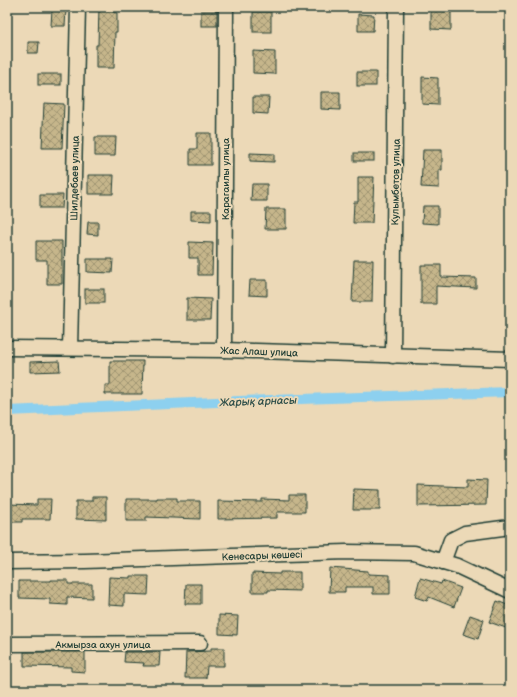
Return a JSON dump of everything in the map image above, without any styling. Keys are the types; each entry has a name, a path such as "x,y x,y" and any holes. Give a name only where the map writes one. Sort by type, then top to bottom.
{"street":[{"name":"Шилдебаев улица","path":"70,348 78,7"},
{"name":"Карагаилы улица","path":"224,350 226,7"},
{"name":"Кулымбетов улица","path":"393,356 396,7"},
{"name":"Жас Алаш улица","path":"7,348 224,350 510,359"},
{"path":"443,562 451,540 465,533 510,527"},
{"name":"Кенесары көшесі","path":"7,562 85,561 346,552 414,553 457,566 510,591"},
{"name":"Акмырза ахун улица","path":"7,644 200,644"}],"building":[{"path":"99,7 113,7 113,12 117,13 114,68 96,68"},
{"path":"431,7 451,7 451,30 431,29"},
{"path":"52,9 66,9 65,26 51,26"},
{"path":"201,11 217,11 217,26 201,26"},
{"path":"253,12 271,12 271,32 253,32"},
{"path":"358,14 374,15 373,31 358,31"},
{"path":"28,42 39,42 38,53 28,53"},
{"path":"253,51 275,52 275,74 253,73"},
{"path":"357,72 376,72 376,86 357,86"},
{"path":"38,74 61,74 61,85 38,85"},
{"path":"422,77 438,78 438,105 422,104"},
{"path":"321,92 340,92 340,110 321,109"},
{"path":"253,97 269,97 268,114 253,113"},
{"path":"44,103 64,104 62,148 42,148"},
{"path":"197,133 211,133 211,165 190,165 190,149 197,149"},
{"path":"95,137 116,137 115,156 95,156"},
{"path":"423,150 442,150 442,170 439,170 439,188 421,187"},
{"path":"250,153 274,154 274,162 250,161"},
{"path":"354,153 374,153 374,161 354,161"},
{"path":"88,175 114,175 113,194 88,194"},
{"path":"358,177 374,177 372,223 353,223 354,202 358,202"},
{"path":"252,184 267,184 267,201 251,201"},
{"path":"40,195 63,195 62,208 40,208"},
{"path":"423,206 438,206 438,224 422,223"},
{"path":"266,209 286,209 286,229 265,229"},
{"path":"191,211 211,211 211,221 191,220"},
{"path":"88,222 98,222 98,235 87,234"},
{"path":"36,241 62,241 62,284 47,284 47,260 36,260"},
{"path":"189,242 213,243 212,275 198,275 198,258 189,258"},
{"path":"87,259 113,259 112,273 87,272"},
{"path":"354,260 373,260 372,302 352,302"},
{"path":"421,265 441,265 441,277 476,278 476,288 436,286 436,304 421,304"},
{"path":"250,280 267,280 267,296 249,295"},
{"path":"85,289 104,289 104,303 85,303"},
{"path":"187,298 211,299 210,320 187,320"},
{"path":"59,361 60,371 30,372 30,362"},
{"path":"110,361 143,361 142,394 105,394 105,385 110,385"},
{"path":"468,479 487,480 486,505 418,506 418,485 468,487"},
{"path":"354,489 380,490 380,510 353,510"},
{"path":"289,495 305,495 305,512 277,512 277,518 218,519 218,501 262,502 262,499 289,500"},
{"path":"92,497 106,497 106,520 76,519 76,501 92,501"},
{"path":"177,498 177,501 200,501 200,519 146,517 146,521 126,521 126,499"},
{"path":"37,499 51,499 50,519 22,519 22,522 7,522 7,504 37,505"},
{"path":"330,568 368,571 368,574 390,575 390,594 373,594 373,587 345,587 345,592 329,592"},
{"path":"280,572 300,572 300,591 268,590 268,592 252,592 252,573 280,574"},
{"path":"130,576 149,576 148,595 124,594 124,606 108,605 109,577 130,578"},
{"path":"420,578 441,584 442,581 461,588 454,607 429,597 427,601 415,597"},
{"path":"68,580 68,584 92,584 92,598 67,597 67,605 50,604 50,599 19,598 19,581"},
{"path":"186,584 201,584 201,604 185,604"},
{"path":"497,601 510,606 510,619 506,628 489,622"},
{"path":"219,615 238,616 237,635 219,634"},
{"path":"470,615 484,620 478,639 463,634"},
{"path":"211,648 224,648 224,666 207,666 206,678 185,678 186,652 211,651"},
{"path":"24,652 85,652 85,672 71,671 71,667 24,666"},
{"path":"125,652 160,652 159,666 143,666 144,663 124,662"}],"waterway":[{"name":"Жарық арнасы","path":"7,411 239,401 510,392"}]}
